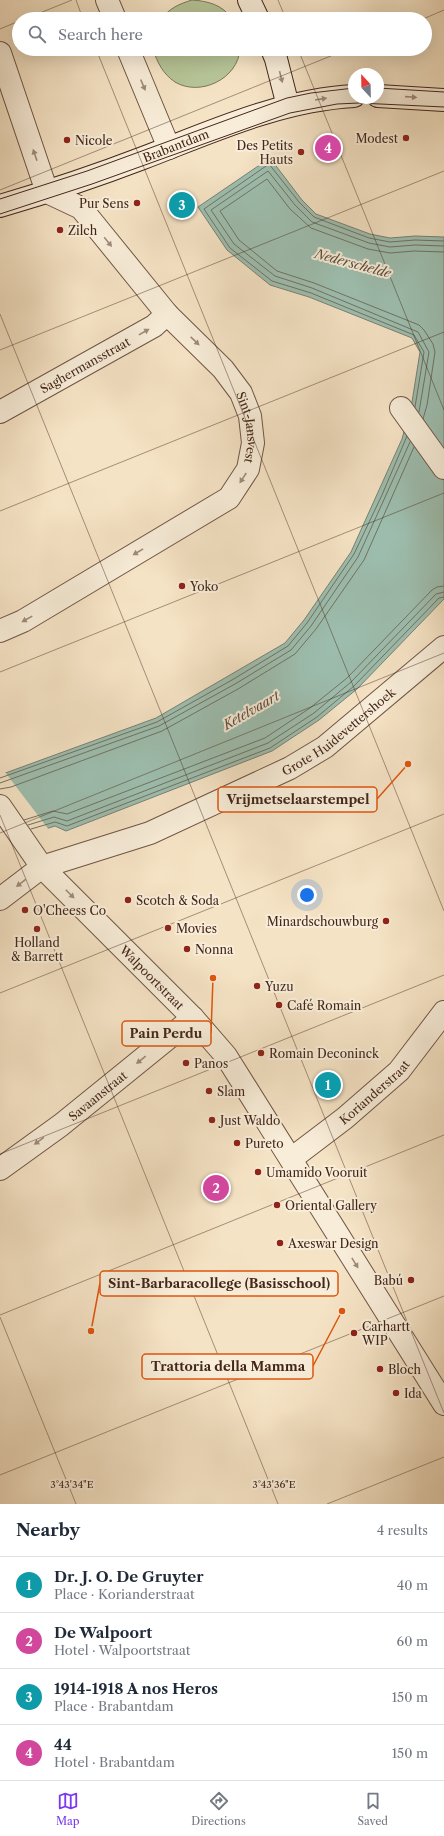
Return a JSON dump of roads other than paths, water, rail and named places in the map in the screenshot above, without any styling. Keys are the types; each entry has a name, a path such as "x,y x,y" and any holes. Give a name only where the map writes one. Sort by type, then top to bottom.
{"street":[{"path":"107,0 112,12"},
{"path":"249,0 255,12"},
{"path":"0,52 47,192"},
{"path":"131,56 169,148"},
{"path":"275,56 288,106"},
{"name":"Brabantdam","path":"0,206 47,192 288,106 336,97 348,96"},
{"path":"384,96 444,100"},
{"name":"Sint-Jansvest","path":"0,631 23,621 229,498 248,469 253,443 250,416 241,393 223,369 167,314 81,208 47,192"},
{"name":"Saghermansstraat","path":"0,412 154,326 167,314"},
{"path":"401,408 444,468"},
{"name":"Grote Huidevettershoek","path":"0,899 42,867 150,833 290,768 325,747 444,647"},
{"name":"Walpoortstraat","path":"0,806 42,867 193,1018 226,1056 444,1404"},
{"name":"Korianderstraat","path":"291,1159 345,1118 399,1071 444,1012"},
{"name":"Savaanstraat","path":"0,1169 61,1125 193,1018"}],"water":[{"path":"270,158 302,200 316,214 370,234 390,238 415,236 444,237 444,599 357,689 319,720 272,751 66,831 55,826 0,843 0,775 156,718 285,643 304,620 351,552 402,439 412,402 420,352 412,338 309,297 270,285 227,250 198,207"}],"tram line":[{"path":"384,88 444,92"},
{"path":"0,199 87,171 287,98 311,93 348,89"},
{"path":"0,214 92,184 290,113 337,104 359,103 444,107"}],"place":[{"name":"Modest","path":"406,138"},
{"name":"Nicole","path":"67,140"},
{"name":"44","path":"328,148"},
{"name":"Des Petits Hauts","path":"301,152"},
{"name":"Pur Sens","path":"137,203"},
{"name":"1914-1918 A nos Heros","path":"182,205"},
{"name":"Zilch","path":"60,230"},
{"name":"Yoko","path":"182,586"},
{"name":"Vrijmetselaarstempel","path":"408,764"},
{"name":"Scotch & Soda","path":"128,900"},
{"name":"O'Cheess Co","path":"25,910"},
{"name":"Minardschouwburg","path":"386,921"},
{"name":"Movies","path":"168,928"},
{"name":"Holland & Barrett","path":"37,929"},
{"name":"Nonna","path":"187,949"},
{"name":"Pain Perdu","path":"213,978"},
{"name":"Yuzu","path":"257,986"},
{"name":"Café Romain","path":"279,1005"},
{"name":"Romain Deconinck","path":"261,1053"},
{"name":"Panos","path":"186,1063"},
{"name":"Dr. J. O. De Gruyter","path":"328,1085"},
{"name":"Slam","path":"209,1091"},
{"name":"Just Waldo","path":"212,1120"},
{"name":"Pureto","path":"237,1143"},
{"name":"Umamido Vooruit","path":"258,1172"},
{"name":"De Walpoort","path":"216,1188"},
{"name":"Oriental Gallery","path":"277,1205"},
{"name":"Axeswar Design","path":"280,1243"},
{"name":"Babú","path":"411,1280"},
{"name":"Trattoria della Mamma","path":"342,1311"},
{"name":"Sint-Barbaracollege (Basisschool)","path":"91,1331"},
{"name":"Carhartt WIP","path":"354,1333"},
{"name":"Bloch","path":"380,1369"},
{"name":"Ida","path":"396,1393"}],"water label":[{"name":"Nederschelde","path":"353,263"},
{"name":"Ketelvaart","path":"251,710"}]}
